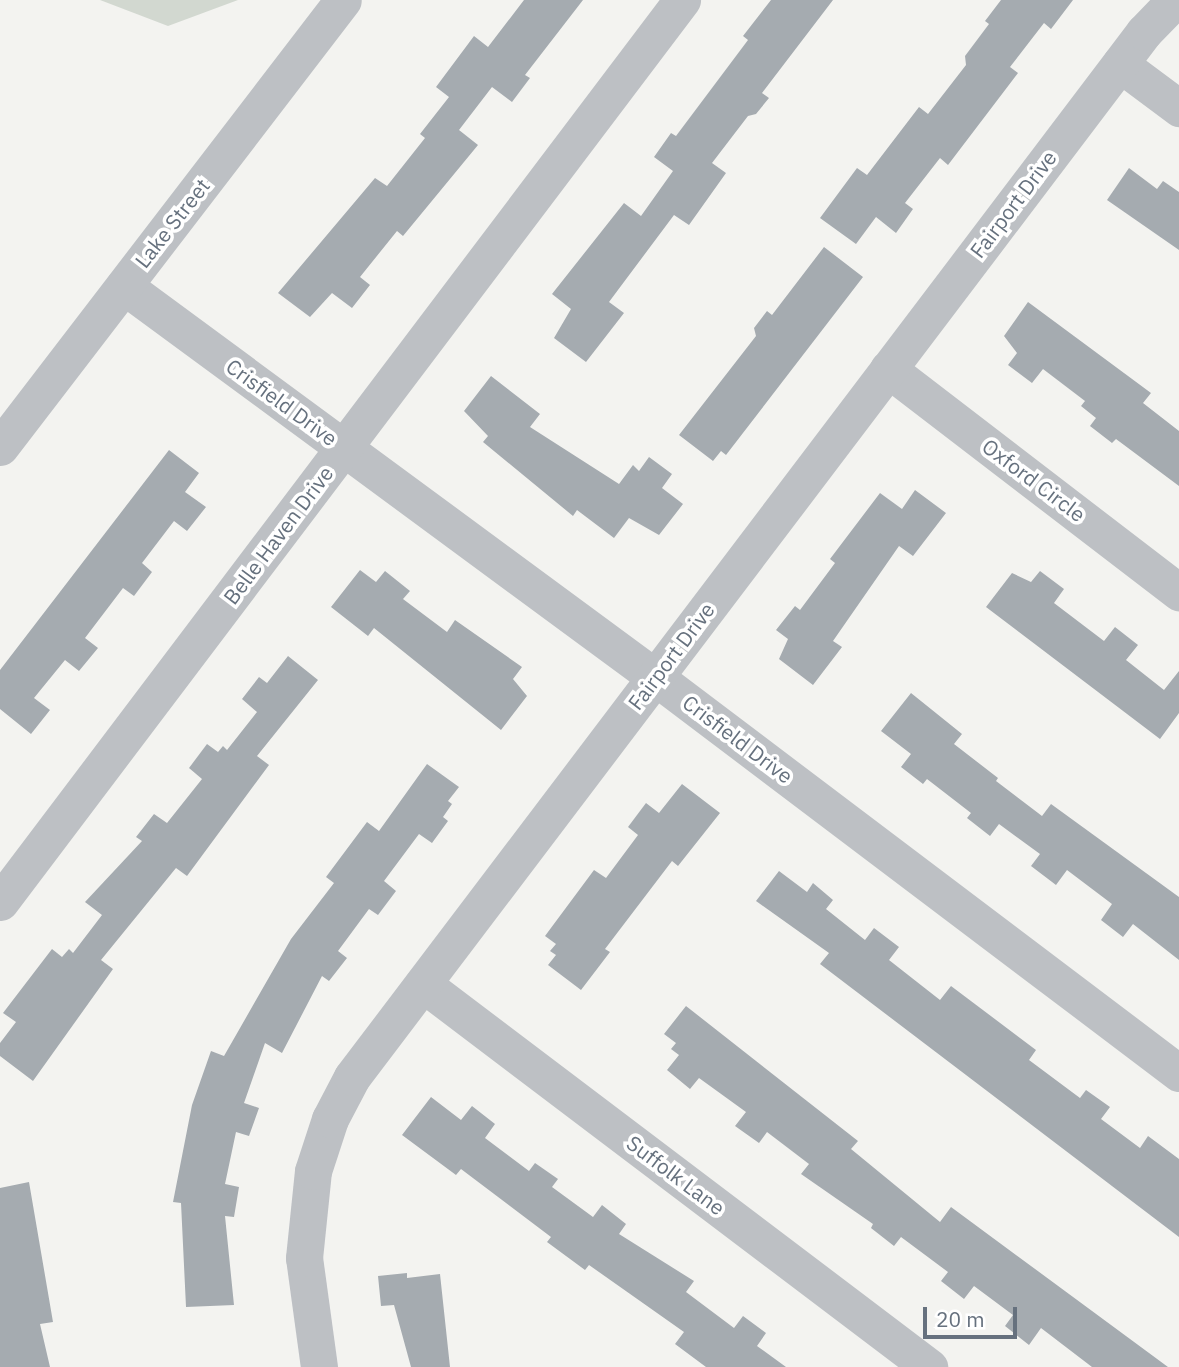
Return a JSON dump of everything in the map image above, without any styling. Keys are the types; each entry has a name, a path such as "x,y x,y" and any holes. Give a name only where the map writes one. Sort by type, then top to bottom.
{"street":[{"name":"Lake Street","path":"0,447 344,0"},
{"name":"Belle Haven Drive","path":"0,902 682,0"},
{"name":"Fairport Drive","path":"319,1367 304,1258 313,1171 330,1119 352,1077 1120,64 1175,0"},
{"path":"1120,64 1179,108"},
{"name":"Crisfield Drive","path":"124,286 655,677 1179,1073"},
{"name":"Oxford Circle","path":"888,369 1179,592"},
{"name":"Suffolk Lane","path":"423,984 929,1367"}],"shaded area":[{"path":"100,0 238,0 168,26"}],"building":[{"path":"524,0 583,0 525,75 530,78 512,102 492,87 459,130 478,145 403,236 397,231 360,277 370,285 352,308 332,293 310,317 278,293 375,178 387,186 425,138 420,134 449,97 436,87 474,36 488,47"},
{"path":"771,0 833,0 762,93 769,98 756,114 748,116 712,163 726,173 689,225 674,215 609,302 624,313 586,362 554,338 571,309 552,294 624,203 641,216 673,171 654,157 671,133 676,136 748,40 743,36"},
{"path":"1001,0 1073,0 1051,29 1044,23 1010,67 1018,73 948,165 940,158 905,203 913,209 896,233 876,217 856,244 820,218 857,168 867,175 919,107 928,114 966,65 965,56 989,24 985,21"},
{"path":"1129,168 1157,189 1163,181 1179,192 1179,250 1107,200"},
{"path":"824,247 863,277 726,455 721,451 713,461 679,435 756,336 754,328 767,311 772,315"},
{"path":"1028,302 1151,393 1143,403 1179,431 1179,486 1116,439 1112,443 1090,426 1096,418 1081,406 1085,401 1043,369 1032,383 1008,365 1017,353 1004,336"},
{"path":"491,376 540,414 530,427 619,484 633,465 639,471 649,457 672,474 662,488 683,504 659,535 629,518 614,538 577,510 573,516 483,442 488,436 464,411"},
{"path":"169,450 199,473 185,492 206,507 187,531 174,521 142,563 152,572 134,596 123,588 85,638 98,648 79,671 65,660 34,698 50,710 31,734 0,709 0,670"},
{"path":"915,490 946,513 913,556 899,546 833,641 842,647 813,685 779,659 788,639 776,630 795,606 800,610 835,563 830,559 880,493 902,509"},
{"path":"360,570 376,582 385,571 410,591 403,599 447,632 455,620 522,667 513,679 527,696 501,730 374,628 368,636 331,607"},
{"path":"1040,571 1064,589 1054,603 1104,641 1115,627 1138,645 1126,660 1164,690 1179,671 1179,713 1160,739 986,607 1012,573 1031,582"},
{"path":"288,656 318,680 257,756 269,765 187,876 176,868 101,960 113,969 33,1081 0,1056 0,1043 16,1022 3,1013 52,949 62,957 69,949 73,953 102,915 85,902 142,841 136,837 154,814 167,823 202,779 189,768 207,744 218,752 223,746 227,750 257,712 242,699 259,677 267,683"},
{"path":"911,693 962,734 954,744 998,778 996,781 1042,816 1051,804 1179,897 1179,960 1133,924 1123,937 1101,920 1112,904 1067,870 1056,885 1031,866 1040,854 999,824 990,836 967,818 971,813 927,779 923,784 901,767 911,754 881,731"},
{"path":"427,764 459,787 448,801 452,804 443,817 448,821 432,843 419,834 384,881 396,891 378,915 369,909 338,951 347,958 329,981 322,976 282,1053 265,1043 244,1103 259,1108 249,1136 236,1132 225,1184 239,1187 234,1217 225,1216 234,1305 186,1307 181,1203 173,1202 192,1105 211,1051 224,1056 291,939 334,883 326,877 367,822 379,831"},
{"path":"682,784 720,813 678,866 672,861 605,949 610,952 581,990 548,965 556,955 550,951 556,944 545,936 594,870 606,878 638,835 628,827 646,803 659,813"},
{"path":"779,871 807,892 813,883 833,900 826,909 865,940 874,928 899,947 889,960 940,1000 951,986 1036,1050 1029,1060 1080,1098 1086,1090 1110,1107 1101,1119 1140,1148 1148,1136 1179,1159 1179,1237 820,964 829,953 756,901"},
{"path":"686,1006 858,1141 851,1149 940,1222 951,1207 1168,1367 1092,1367 1041,1328 1029,1345 1005,1326 1013,1315 974,1286 964,1299 941,1281 948,1272 901,1237 894,1246 871,1228 873,1224 801,1174 809,1164 767,1132 759,1143 735,1126 746,1112 699,1078 690,1089 667,1070 679,1055 671,1049 676,1043 664,1034"},
{"path":"431,1097 461,1120 472,1106 495,1124 485,1138 529,1171 535,1163 558,1179 552,1187 593,1217 602,1205 626,1224 619,1234 694,1281 686,1292 734,1328 743,1316 766,1333 757,1346 786,1367 706,1367 675,1344 684,1332 589,1265 585,1270 547,1242 551,1237 461,1169 456,1175 402,1135"},
{"path":"29,1182 53,1322 40,1324 50,1367 0,1367 0,1188"},
{"path":"407,1273 407,1278 440,1274 450,1367 411,1367 394,1305 381,1306 378,1276"}]}
